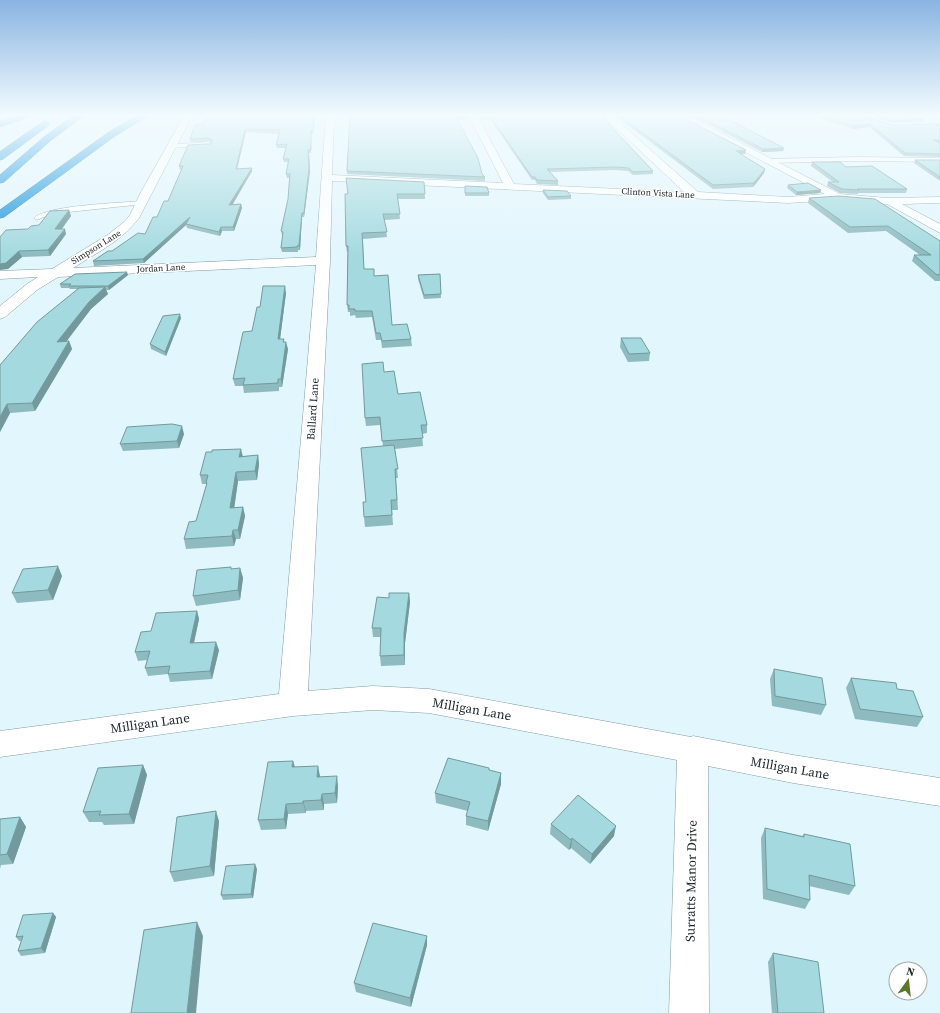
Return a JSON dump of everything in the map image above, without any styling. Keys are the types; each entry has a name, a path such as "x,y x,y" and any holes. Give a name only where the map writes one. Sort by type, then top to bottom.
{"highway":[{"path":"0,180 21,161"},
{"path":"0,215 75,161"}],"street":[{"name":"Simpson Lane","path":"0,314 23,293 121,232 135,216 145,194 163,161"},
{"name":"Ballard Lane","path":"293,704 323,261 328,161"},
{"path":"497,161 510,186"},
{"path":"657,161 694,195"},
{"path":"767,161 838,197"},
{"name":"Clinton Vista Lane","path":"327,178 793,200 838,197 887,201 940,200"},
{"path":"887,201 940,229"},
{"name":"Jordan Lane","path":"0,275 323,261"},
{"name":"Milligan Lane","path":"0,744 293,704 373,698 429,701 693,749 793,769 940,792"},
{"name":"Surratts Manor Drive","path":"689,1013 693,749"}],"lane":[{"path":"37,218 52,212 142,203"},
{"path":"88,216 99,207"}],"building":[{"path":"181,161 238,161 236,169 252,168 229,205 241,204 233,227 221,227 219,232 186,224 190,217 143,259 93,261 108,251 112,251 138,233 145,234 153,217 157,217 164,201 168,201 183,166 179,166"},
{"path":"289,161 309,161 304,213 302,213 299,245 297,247 281,248 283,232 281,231 288,199 290,174 286,174"},
{"path":"348,161 479,161 482,174 485,177 347,171"},
{"path":"521,161 644,161 653,171 633,172 629,168 615,167 547,169 558,181 537,180 535,177 532,177"},
{"path":"681,161 753,161 765,169 754,183 713,185"},
{"path":"917,161 940,161 940,177"},
{"path":"812,162 840,162 846,167 872,166 907,189 842,189 828,182 839,182"},
{"path":"346,178 424,182 425,194 397,194 400,214 383,214 387,232 362,233 364,269 374,269 374,276 388,275 392,325 407,324 411,339 382,341 380,333 376,333 372,311 355,311 355,309 349,309 349,305 347,305 348,246 346,246 345,194 348,194"},
{"path":"808,183 821,190 797,192 788,185"},
{"path":"465,186 487,187 489,193 465,193"},
{"path":"543,190 567,191 571,196 548,197"},
{"path":"839,196 875,199 940,241 940,274 937,275 914,255 931,255 888,226 850,227 809,198"},
{"path":"69,210 55,229 65,229 48,250 19,251 6,263 0,264 0,237 6,230 28,229 31,226 39,225 50,211"},
{"path":"127,272 108,286 69,286 71,284 60,284 75,274"},
{"path":"440,274 441,294 424,295 418,275"},
{"path":"263,286 285,286 278,339 284,339 283,342 286,342 281,379 278,379 278,383 243,385 245,378 233,379 243,332 252,331 257,307 260,307"},
{"path":"105,287 89,302 57,342 69,341 32,403 7,404 0,417 0,365 37,322 79,288"},
{"path":"180,314 165,352 150,344 163,316"},
{"path":"621,338 641,338 650,353 629,354"},
{"path":"383,362 384,372 394,371 398,394 420,392 427,425 421,425 423,438 382,441 380,417 365,418 362,364"},
{"path":"172,424 182,426 177,441 120,444 127,427"},
{"path":"394,445 398,469 395,469 397,500 391,500 392,515 364,517 363,502 366,502 361,448"},
{"path":"241,449 239,457 258,455 255,471 236,472 230,508 243,507 238,530 233,530 232,536 184,539 189,522 196,521 207,483 208,475 200,475 206,452 212,452 212,450"},
{"path":"58,566 48,590 12,593 23,569"},
{"path":"231,567 231,569 240,568 238,590 193,596 197,570"},
{"path":"389,593 409,593 404,633 404,655 380,656 381,628 372,628 377,597 389,598"},
{"path":"197,611 190,643 216,642 210,671 168,674 170,666 145,668 150,651 135,652 141,632 151,631 156,613"},
{"path":"774,669 822,678 826,705 775,696"},
{"path":"851,678 896,683 897,689 913,691 923,717 860,709"},
{"path":"448,758 489,768 489,770 501,773 488,821 466,816 470,802 435,793"},
{"path":"293,761 292,767 318,766 317,777 337,776 335,793 322,794 321,800 286,804 284,819 258,820 268,762"},
{"path":"143,765 129,814 99,815 101,811 83,812 98,768"},
{"path":"578,795 616,826 592,854 551,824"},
{"path":"216,811 210,866 170,872 177,817"},
{"path":"20,817 7,854 0,855 0,819"},
{"path":"765,828 804,837 804,834 850,844 855,886 809,875 810,900 767,889"},
{"path":"255,864 251,894 221,895 226,866"},
{"path":"53,913 41,948 18,951 23,936 16,937 23,915"},
{"path":"197,922 187,1013 131,1013 144,930"},
{"path":"373,923 427,936 410,998 354,983"},
{"path":"773,953 818,962 824,1013 778,1013"}]}
